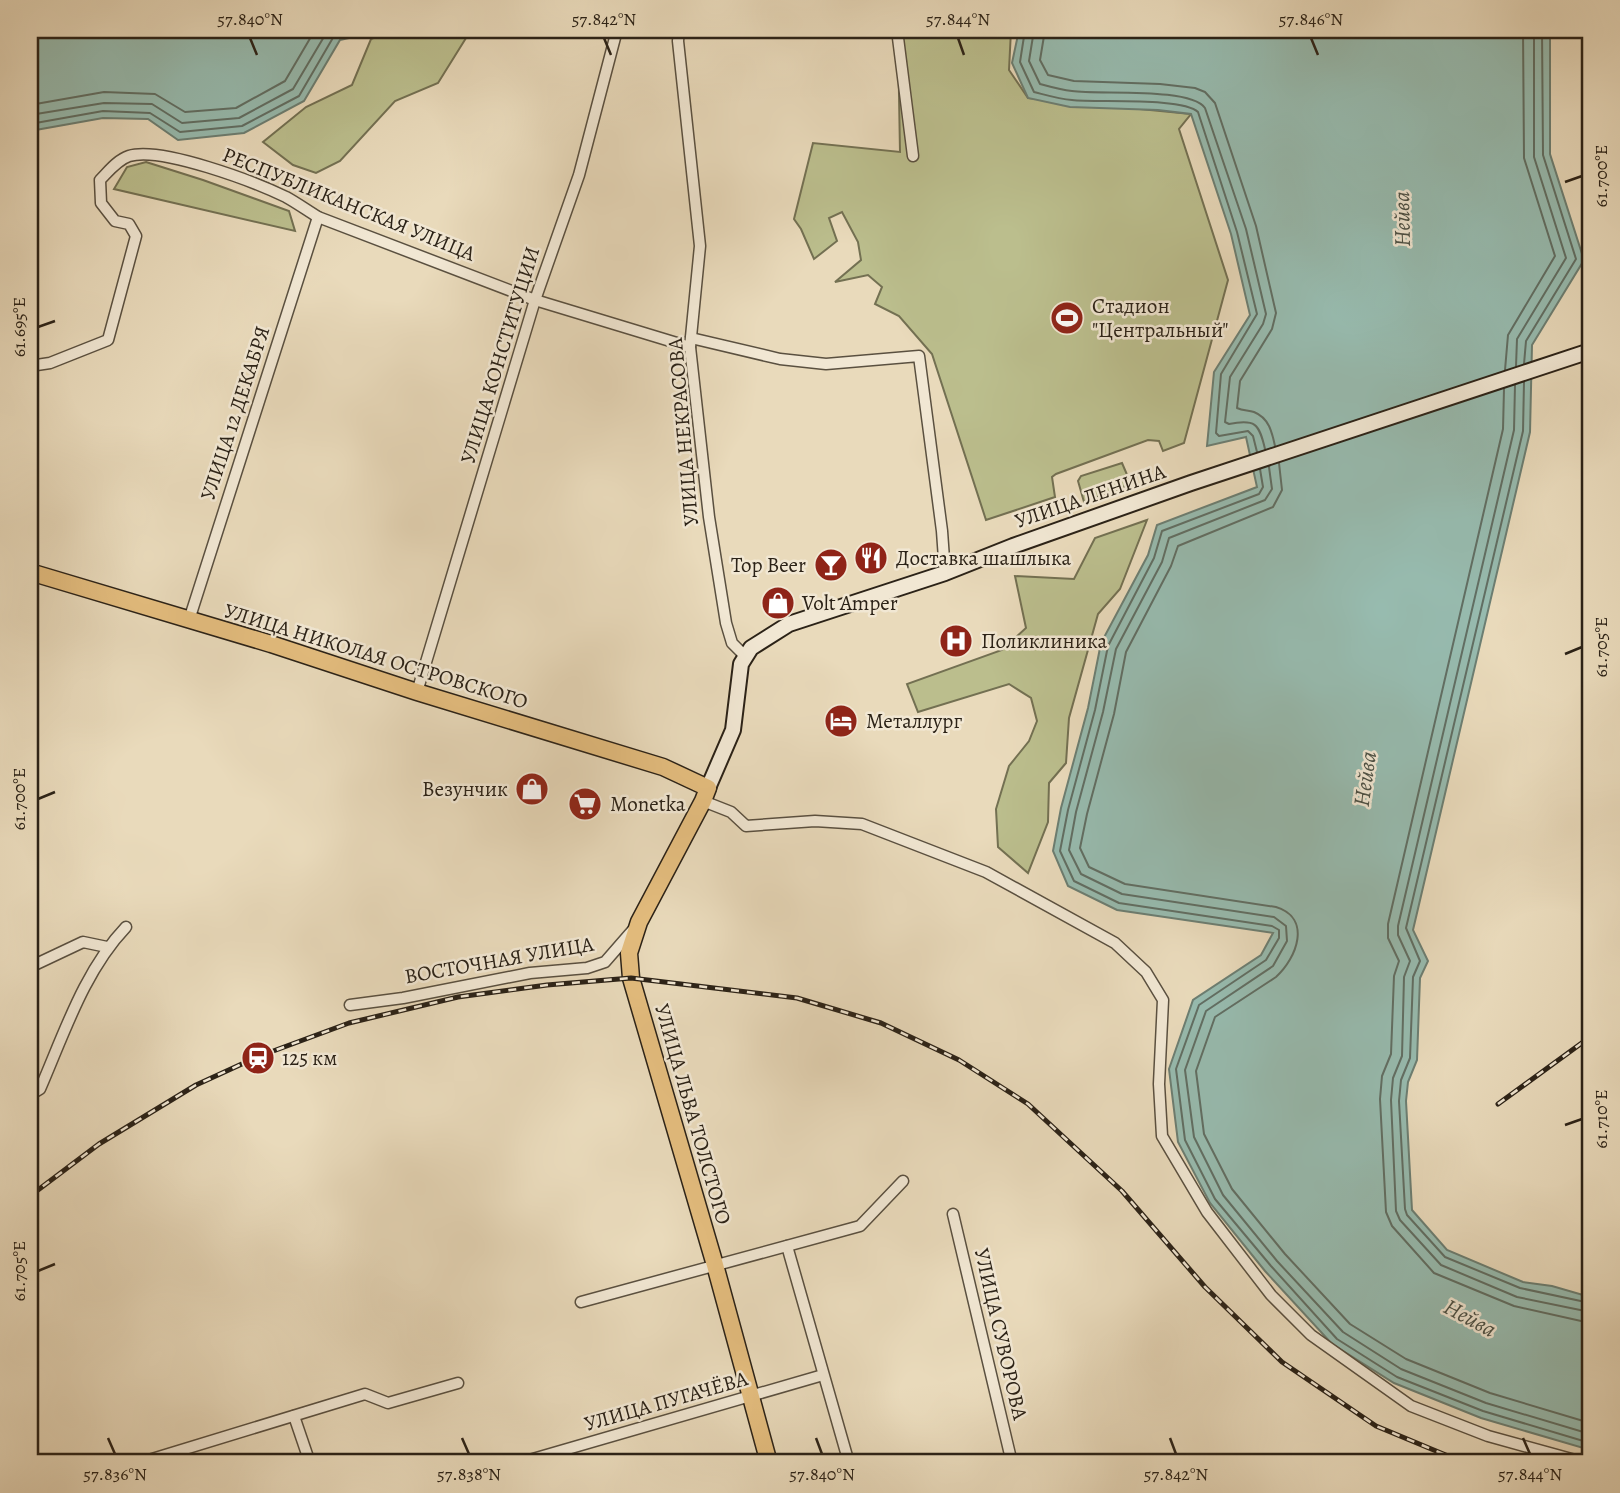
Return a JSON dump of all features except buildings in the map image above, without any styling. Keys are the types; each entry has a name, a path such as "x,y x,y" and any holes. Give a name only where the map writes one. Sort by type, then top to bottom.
{"main road":[{"name":"УЛИЦА ЛЕНИНА","path":"745,656 751,648 789,624 945,573 1191,483 1590,351"},
{"name":"УЛИЦА НИКОЛАЯ ОСТРОВСКОГО","path":"30,572 271,644 663,767 705,794"},
{"path":"705,794 733,730 741,664 745,656"},
{"name":"УЛИЦА ЛЬВА ТОЛСТОГО","path":"705,794 639,922 629,953 631,978 715,1265 769,1463"}],"street":[{"name":"УЛИЦА КОНСТИТУЦИИ","path":"417,692 535,300 579,175 618,30"},
{"name":"УЛИЦА НЕКРАСОВА","path":"679,30 700,246 691,343 709,517 726,624 732,643 745,656"},
{"path":"897,30 913,156"},
{"name":"РЕСПУБЛИКАНСКАЯ УЛИЦА","path":"30,366 50,363 108,340 136,236 129,224 115,221 101,203 100,180 129,156 152,155 214,168 286,198 318,217 535,300 691,343 780,359 826,364 919,356 945,573"},
{"name":"УЛИЦА 12 ДЕКАБРЯ","path":"188,620 318,217"},
{"path":"705,794 746,826 815,821 862,824 986,872 1115,943 1146,972 1163,1000 1159,1084 1163,1136 1207,1212 1271,1295 1311,1335 1411,1406 1488,1436 1586,1463"},
{"name":"ВОСТОЧНАЯ УЛИЦА","path":"350,1005 403,998 530,973 587,968 605,962 639,922"},
{"path":"30,1095 40,1089 76,1006 107,947 126,927"},
{"path":"30,967 83,942 107,947"},
{"path":"582,1302 860,1226 903,1181"},
{"name":"УЛИЦА СУВОРОВА","path":"953,1214 1012,1463"},
{"path":"787,1246 849,1463"},
{"name":"УЛИЦА ПУГАЧЁВА","path":"519,1463 823,1375"},
{"path":"139,1463 365,1394 388,1403 458,1383"},
{"path":"294,1416 310,1463"}],"green space":[{"path":"393,30 471,30 438,83 395,101 340,161 316,173 293,165 263,142 306,107 352,85 371,39"},
{"name":"Стадион \"Центральный\"","path":"903,30 1011,30 1009,70 1028,98 1191,114 1179,129 1228,280 1184,443 1163,451 1159,441 1148,440 1056,474 1052,477 1055,497 986,520 932,354 899,316 875,304 882,287 868,275 835,282 861,260 858,242 842,212 829,218 837,241 814,259 794,219 813,143 900,152 898,37"},
{"path":"146,162 289,211 295,231 114,189 127,167"},
{"path":"1122,463 1131,484 1084,502 1078,481 1081,476"},
{"path":"1147,520 1120,589 1098,614 1069,718 1066,763 1049,783 1048,822 1028,873 998,847 996,809 1009,766 1029,741 1037,721 1031,698 1009,684 918,712 907,684 1002,650 1026,628 1015,576 1074,579 1095,538"}],"water":[{"path":"30,30 370,30 362,35 340,40 304,101 244,133 178,140 148,119 103,118 30,131"},
{"name":"Нейва","path":"1019,30 1548,30 1550,33 1550,154 1584,260 1532,345 1530,432 1413,930 1428,961 1420,978 1417,1060 1408,1082 1406,1101 1412,1210 1447,1250 1523,1282 1552,1286 1590,1297 1590,1450 1481,1418 1394,1383 1332,1344 1265,1271 1210,1203 1178,1142 1169,1069 1193,1000 1261,955 1273,933 1117,910 1068,886 1053,851 1101,643 1148,555 1157,525 1257,487 1246,437 1207,446 1214,372 1250,315 1231,234 1191,114 1070,107 1028,98 1012,63"}],"railway":[{"path":"30,1196 99,1144 196,1085 257,1057 349,1023 458,997 547,985 631,978 797,998 881,1023 959,1060 1028,1104 1122,1191 1205,1287 1282,1362 1376,1426 1465,1463"},
{"path":"1498,1104 1590,1037"}],"place":[{"name":"Стадион \"Центральный\"","path":"1067,318"},
{"name":"Доставка шашлыка","path":"871,558"},
{"name":"Top Beer","path":"831,565"},
{"name":"Volt Amper","path":"778,603"},
{"name":"Поликлиника","path":"956,641"},
{"name":"Металлург","path":"841,721"},
{"name":"Везунчик","path":"532,789"},
{"name":"Monetka","path":"585,804"},
{"name":"125 км","path":"258,1058"}]}
